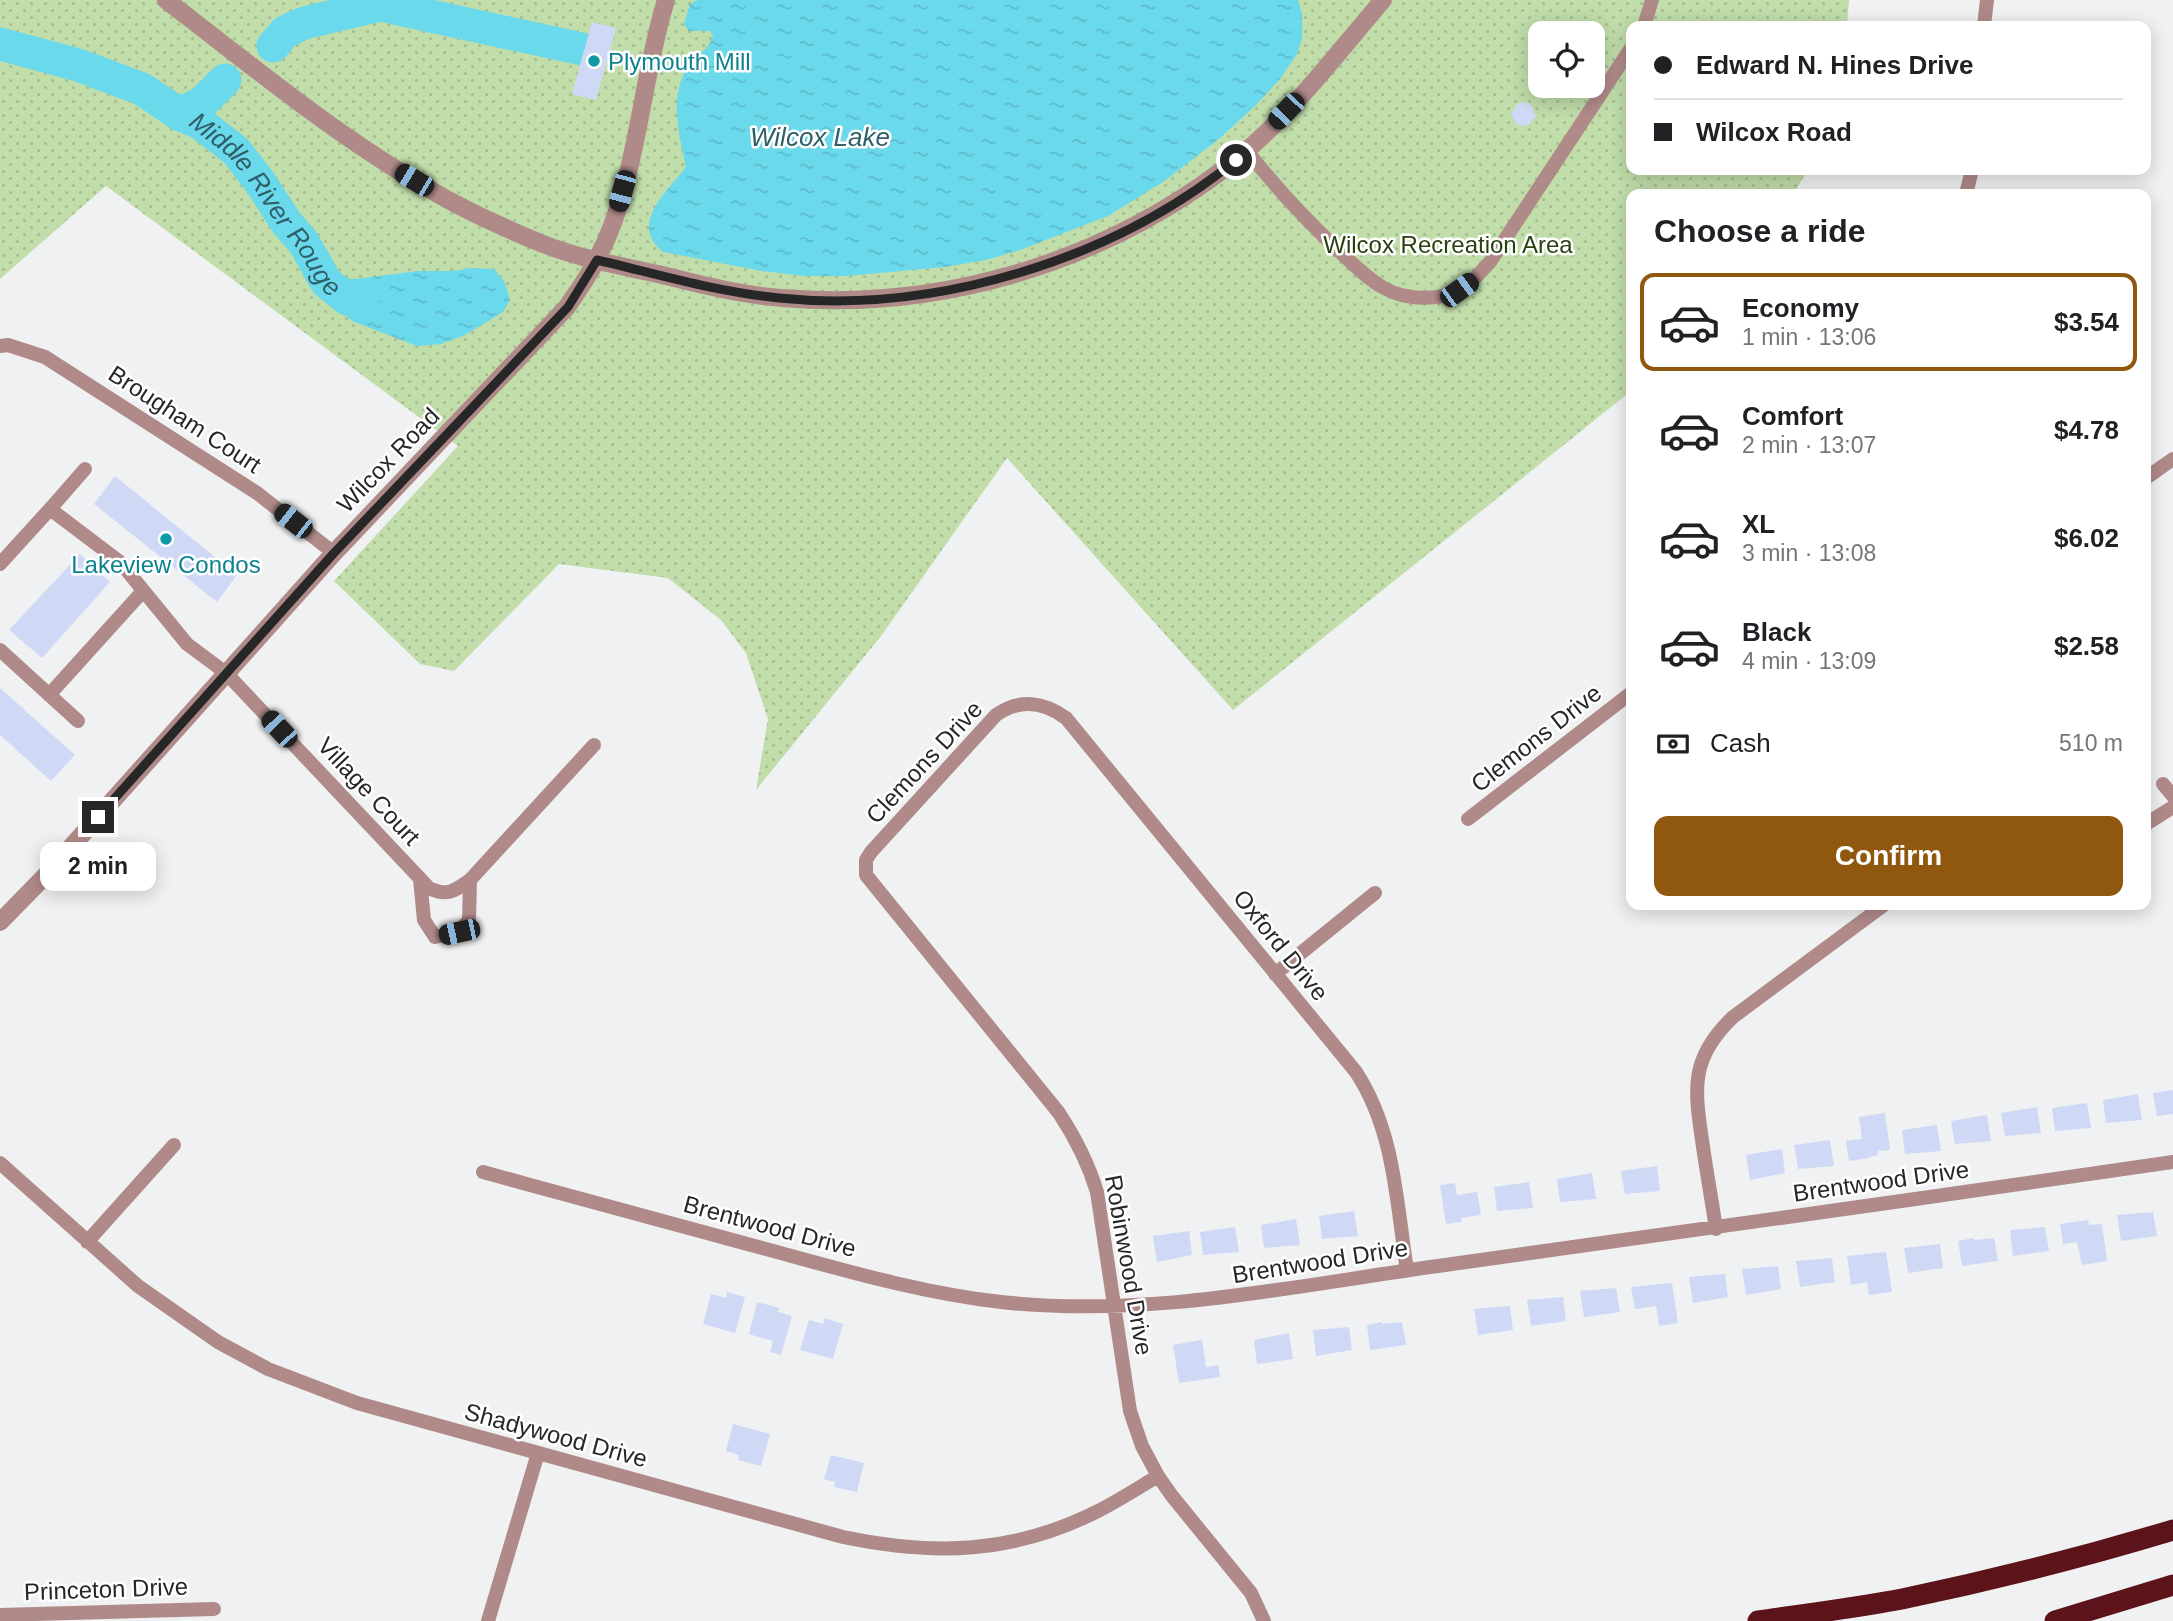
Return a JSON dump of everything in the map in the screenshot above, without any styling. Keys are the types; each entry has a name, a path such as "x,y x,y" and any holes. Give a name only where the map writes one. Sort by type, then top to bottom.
{"highway":[{"path":"1758,1621 1899,1599 1983,1581 2101,1552 2173,1530"},
{"path":"2055,1621 2173,1585"}],"street":[{"path":"166,0 309,109 429,190 544,245 722,289 779,298 874,300 942,292 1008,276 1118,233 1189,194 1247,151 1305,91 1382,0"},
{"name":"Wilcox Road","path":"0,922 46,875 334,553 568,307 597,260 616,212 666,0"},
{"path":"1646,21 1652,0"},
{"path":"1985,21 1987,0"},
{"path":"1247,151 1297,212 1385,289 1417,298 1438,296 1459,290 1490,262 1626,56"},
{"name":"Brougham Court","path":"0,346 8,345 45,357 257,493 334,553"},
{"path":"2151,474 2173,459"},
{"path":"0,564 86,469"},
{"name":"Village Court","path":"50,509 120,562 187,644 226,673 429,888 438,892 454,892 470,880 594,745"},
{"path":"49,695 143,591"},
{"path":"0,650 78,721"},
{"name":"Clemons Drive","path":"1468,819 1626,697"},
{"name":"Clemons Drive","path":"865,868 871,852 996,715 1013,706 1030,703"},
{"name":"Oxford Drive","path":"1030,703 1043,705 1066,718 1356,1072 1375,1105 1389,1148 1407,1270"},
{"path":"2151,821 2173,807"},
{"name":"Robinwood Drive","path":"865,868 869,881 1059,1113 1077,1140 1097,1192 1130,1411 1142,1446 1158,1476 1251,1593 1264,1621"},
{"name":"Village Court","path":"421,879 424,920 435,937 459,932 470,920 470,880"},
{"path":"1275,974 1375,892"},
{"path":"1716,1229 1696,1099 1698,1073 1707,1047 1733,1017 1877,910"},
{"path":"87,1242 174,1144"},
{"name":"Brentwood Drive","path":"483,1172 891,1283 1000,1302 1115,1306 1275,1292 1407,1270 1716,1229 2173,1162"},
{"name":"Shadywood Drive","path":"0,1163 138,1286 178,1316 268,1369 357,1403 843,1537 924,1550 981,1548 1035,1537 1099,1511 1158,1476"},
{"path":"488,1621 538,1453"},
{"name":"Princeton Drive","path":"0,1615 214,1609"}],"green space":[{"name":"Wilcox Recreation Area","path":"0,0 1849,0 1847,21 1626,21 1626,175 1805,175 1796,189 1626,189 1626,395 1233,710 1007,458 881,636 756,790 768,719 746,653 721,620 668,578 559,564 454,671 420,664 334,581 458,446 106,186 0,279"}],"water":[{"name":"Wilcox Lake","path":"697,0 1298,0 1302,14 1302,39 1297,54 1280,79 1219,139 1163,182 1108,216 1020,250 986,260 945,267 846,276 804,276 762,271 663,252 653,241 649,230 654,208 686,167 677,115 679,89 689,65 708,46 713,36 710,31 689,31 684,24 690,4"},
{"path":"471,268 494,269 505,283 510,300 503,312 465,335 441,344 417,346 352,321 335,305 324,289 326,282 333,278 356,279"}],"building":[{"name":"Plymouth Mill","path":"592,22 616,28 596,100 572,94"},
{"path":"1518,103 1530,103 1536,116 1528,126 1517,125 1511,114"},
{"name":"Lakeview Condos","path":"115,476 237,575 217,602 94,504"},
{"name":"Lakeview Condos","path":"80,554 110,582 42,658 9,630"},
{"path":"0,688 75,755 51,781 0,735"},
{"path":"2173,1090 2173,1114 2157,1116 2153,1093"},
{"path":"2138,1094 2142,1120 2106,1123 2103,1100"},
{"path":"2087,1103 2091,1128 2055,1131 2052,1108"},
{"path":"2037,1107 2041,1133 2005,1136 2001,1113"},
{"path":"1885,1113 1890,1150 1878,1151 1878,1155 1869,1158 1849,1161 1846,1141 1862,1139 1859,1117"},
{"path":"1987,1115 1991,1141 1955,1144 1951,1121"},
{"path":"1937,1125 1941,1151 1905,1154 1902,1130"},
{"path":"1830,1140 1834,1166 1798,1169 1794,1145"},
{"path":"1782,1149 1785,1173 1750,1180 1746,1155"},
{"path":"1657,1166 1660,1191 1625,1194 1621,1171"},
{"path":"1592,1173 1596,1199 1560,1202 1557,1179"},
{"path":"1529,1182 1533,1208 1497,1211 1494,1187"},
{"path":"1455,1183 1457,1195 1477,1192 1481,1215 1446,1224 1440,1185"},
{"path":"1354,1211 1358,1236 1322,1239 1319,1216"},
{"path":"2153,1212 2157,1236 2121,1241 2117,1215"},
{"path":"1296,1219 1300,1245 1264,1248 1261,1225"},
{"path":"2088,1220 2089,1225 2102,1224 2107,1261 2082,1265 2077,1242 2063,1244 2060,1224"},
{"path":"1235,1227 1239,1252 1203,1255 1200,1232"},
{"path":"2045,1227 2049,1251 2013,1256 2010,1230"},
{"path":"1189,1231 1192,1255 1157,1262 1153,1236"},
{"path":"1994,1238 1998,1261 1962,1266 1958,1241"},
{"path":"1940,1244 1943,1268 1908,1273 1904,1248"},
{"path":"1886,1252 1892,1292 1869,1295 1867,1282 1851,1285 1847,1256"},
{"path":"1832,1258 1835,1282 1800,1287 1796,1261"},
{"path":"1778,1266 1781,1289 1746,1295 1742,1269"},
{"path":"1725,1274 1728,1297 1693,1303 1689,1277"},
{"path":"1672,1283 1678,1323 1659,1326 1656,1306 1635,1309 1631,1287"},
{"path":"1616,1288 1620,1312 1584,1317 1580,1291"},
{"path":"727,1292 745,1297 735,1333 703,1324 711,1294 726,1298"},
{"path":"1563,1297 1566,1321 1531,1326 1527,1300"},
{"path":"757,1302 779,1308 778,1312 792,1316 781,1355 770,1352 773,1341 749,1334"},
{"path":"1510,1306 1513,1330 1478,1335 1474,1309"},
{"path":"825,1318 843,1324 833,1359 800,1350 809,1320 823,1324"},
{"path":"1402,1322 1406,1345 1370,1350 1367,1325"},
{"path":"1349,1327 1352,1350 1316,1356 1313,1330"},
{"path":"1289,1333 1293,1359 1257,1364 1254,1340"},
{"path":"1202,1340 1206,1367 1218,1365 1220,1377 1179,1383 1173,1345"},
{"path":"733,1424 770,1434 761,1466 738,1460 739,1455 726,1451"},
{"path":"831,1455 864,1463 857,1492 834,1487 835,1482 824,1479"}],"waterway":[{"name":"Middle River Rouge","path":"273,46 285,32 304,23 380,5 582,49"},
{"name":"Middle River Rouge","path":"0,44 78,65 142,89 179,114 200,123 236,151 304,243 326,282 347,299 364,304"},
{"name":"Middle River Rouge","path":"179,114 202,103 225,80"}],"place":[{"name":"Plymouth Mill","path":"594,61"},
{"name":"Lakeview Condos","path":"166,539"}],"route":[{"path":"98,817 334,553 568,307 597,260 722,289 779,298 839,301 908,298 1008,276 1082,249 1153,215 1189,194 1236,160"}]}
